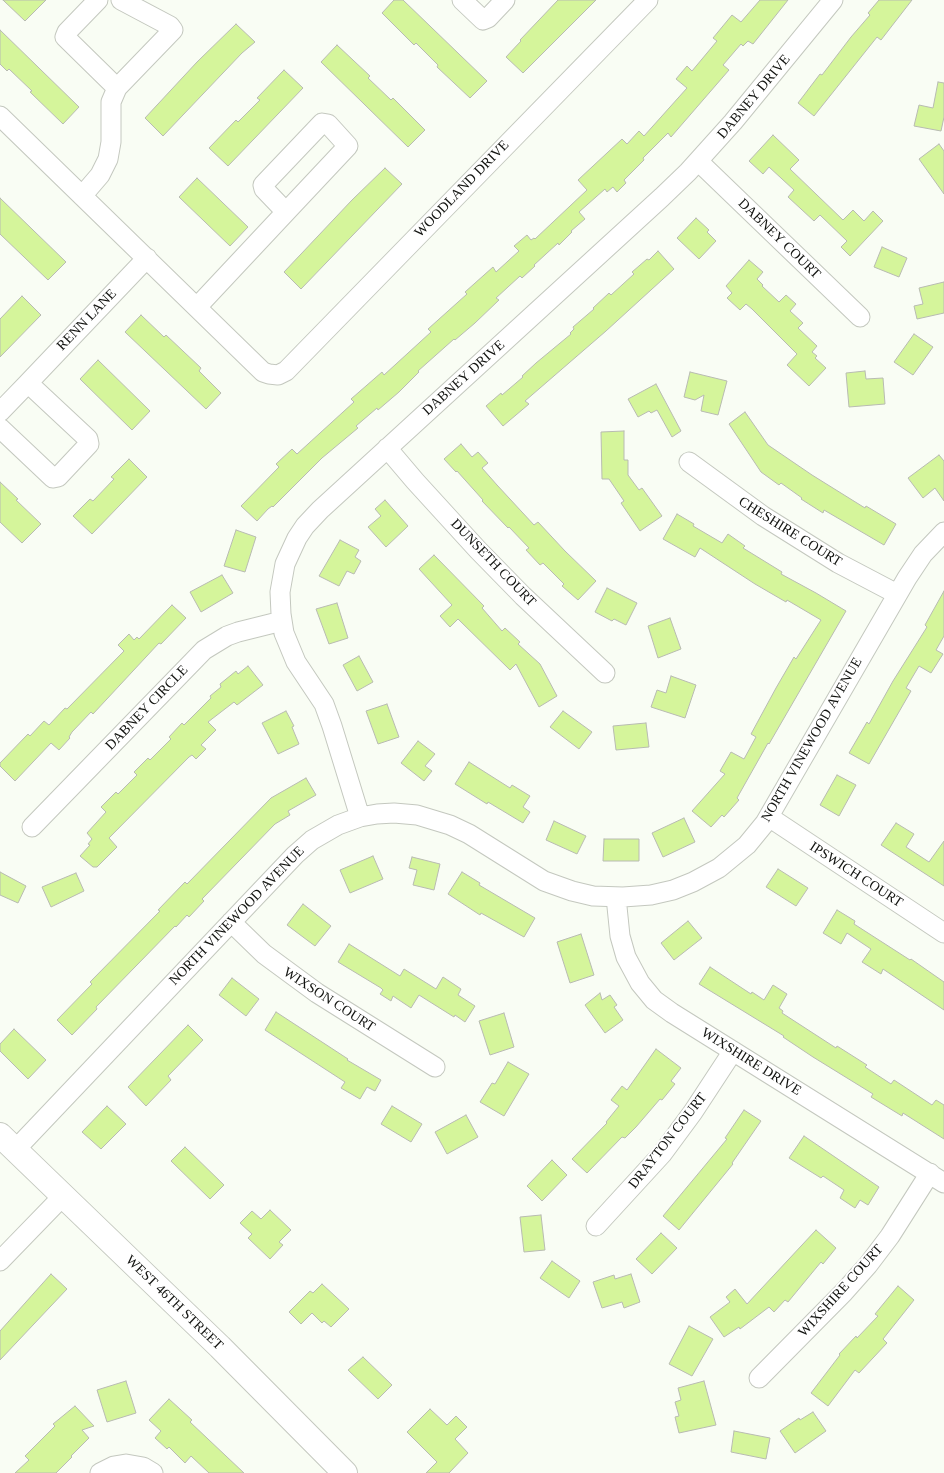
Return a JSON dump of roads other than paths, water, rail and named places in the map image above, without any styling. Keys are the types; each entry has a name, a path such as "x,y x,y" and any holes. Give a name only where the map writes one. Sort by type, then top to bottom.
{"street":[{"path":"98,0 67,32 65,37 117,88"},
{"path":"82,196 100,175 108,159 111,142 111,102 117,88 173,30 170,26 121,0"},
{"path":"462,0 483,20 488,18 505,0"},
{"name":"WOODLAND DRIVE","path":"196,307 263,372 274,375 286,371 648,0"},
{"name":"DABNEY DRIVE","path":"360,817 324,704 296,662 288,644 282,621 279,600 282,578 290,551 297,538 320,510 698,162 833,0"},
{"path":"0,116 196,307 286,212 348,146 328,124 322,123 263,185 264,189 286,212"},
{"name":"DABNEY COURT","path":"698,162 860,317"},
{"name":"RENN LANE","path":"0,412 147,258"},
{"path":"0,428 53,478 58,477 88,446 88,439 28,383"},
{"name":"DUNSETH COURT","path":"387,448 478,550 523,596 605,672"},
{"name":"CHESHIRE COURT","path":"688,462 763,516 838,563 897,594"},
{"name":"NORTH VINEWOOD AVENUE","path":"7,1142 231,922 306,844 331,828 360,817 383,813 406,813 440,822 469,834 544,880 593,896 651,895 672,890 700,879 718,868 736,855 769,817 897,594 923,554 944,532"},
{"name":"DABNEY CIRCLE","path":"32,828 204,650 226,636 282,621"},
{"name":"IPSWICH COURT","path":"769,817 944,933"},
{"name":"WIXSHIRE DRIVE","path":"616,897 620,936 626,957 640,983 654,1000 937,1178"},
{"name":"WIXSON COURT","path":"231,922 264,954 317,994 435,1067"},
{"name":"DRAYTON COURT","path":"596,1226 666,1148 693,1112 733,1051"},
{"name":"WEST 46TH STREET","path":"7,1142 220,1347 345,1473"},
{"name":"WIXSHIRE COURT","path":"759,1378 844,1292 868,1265 937,1178"},
{"path":"0,1261 63,1196"},
{"path":"100,1473 114,1466 126,1464 144,1467 153,1473"}]}
